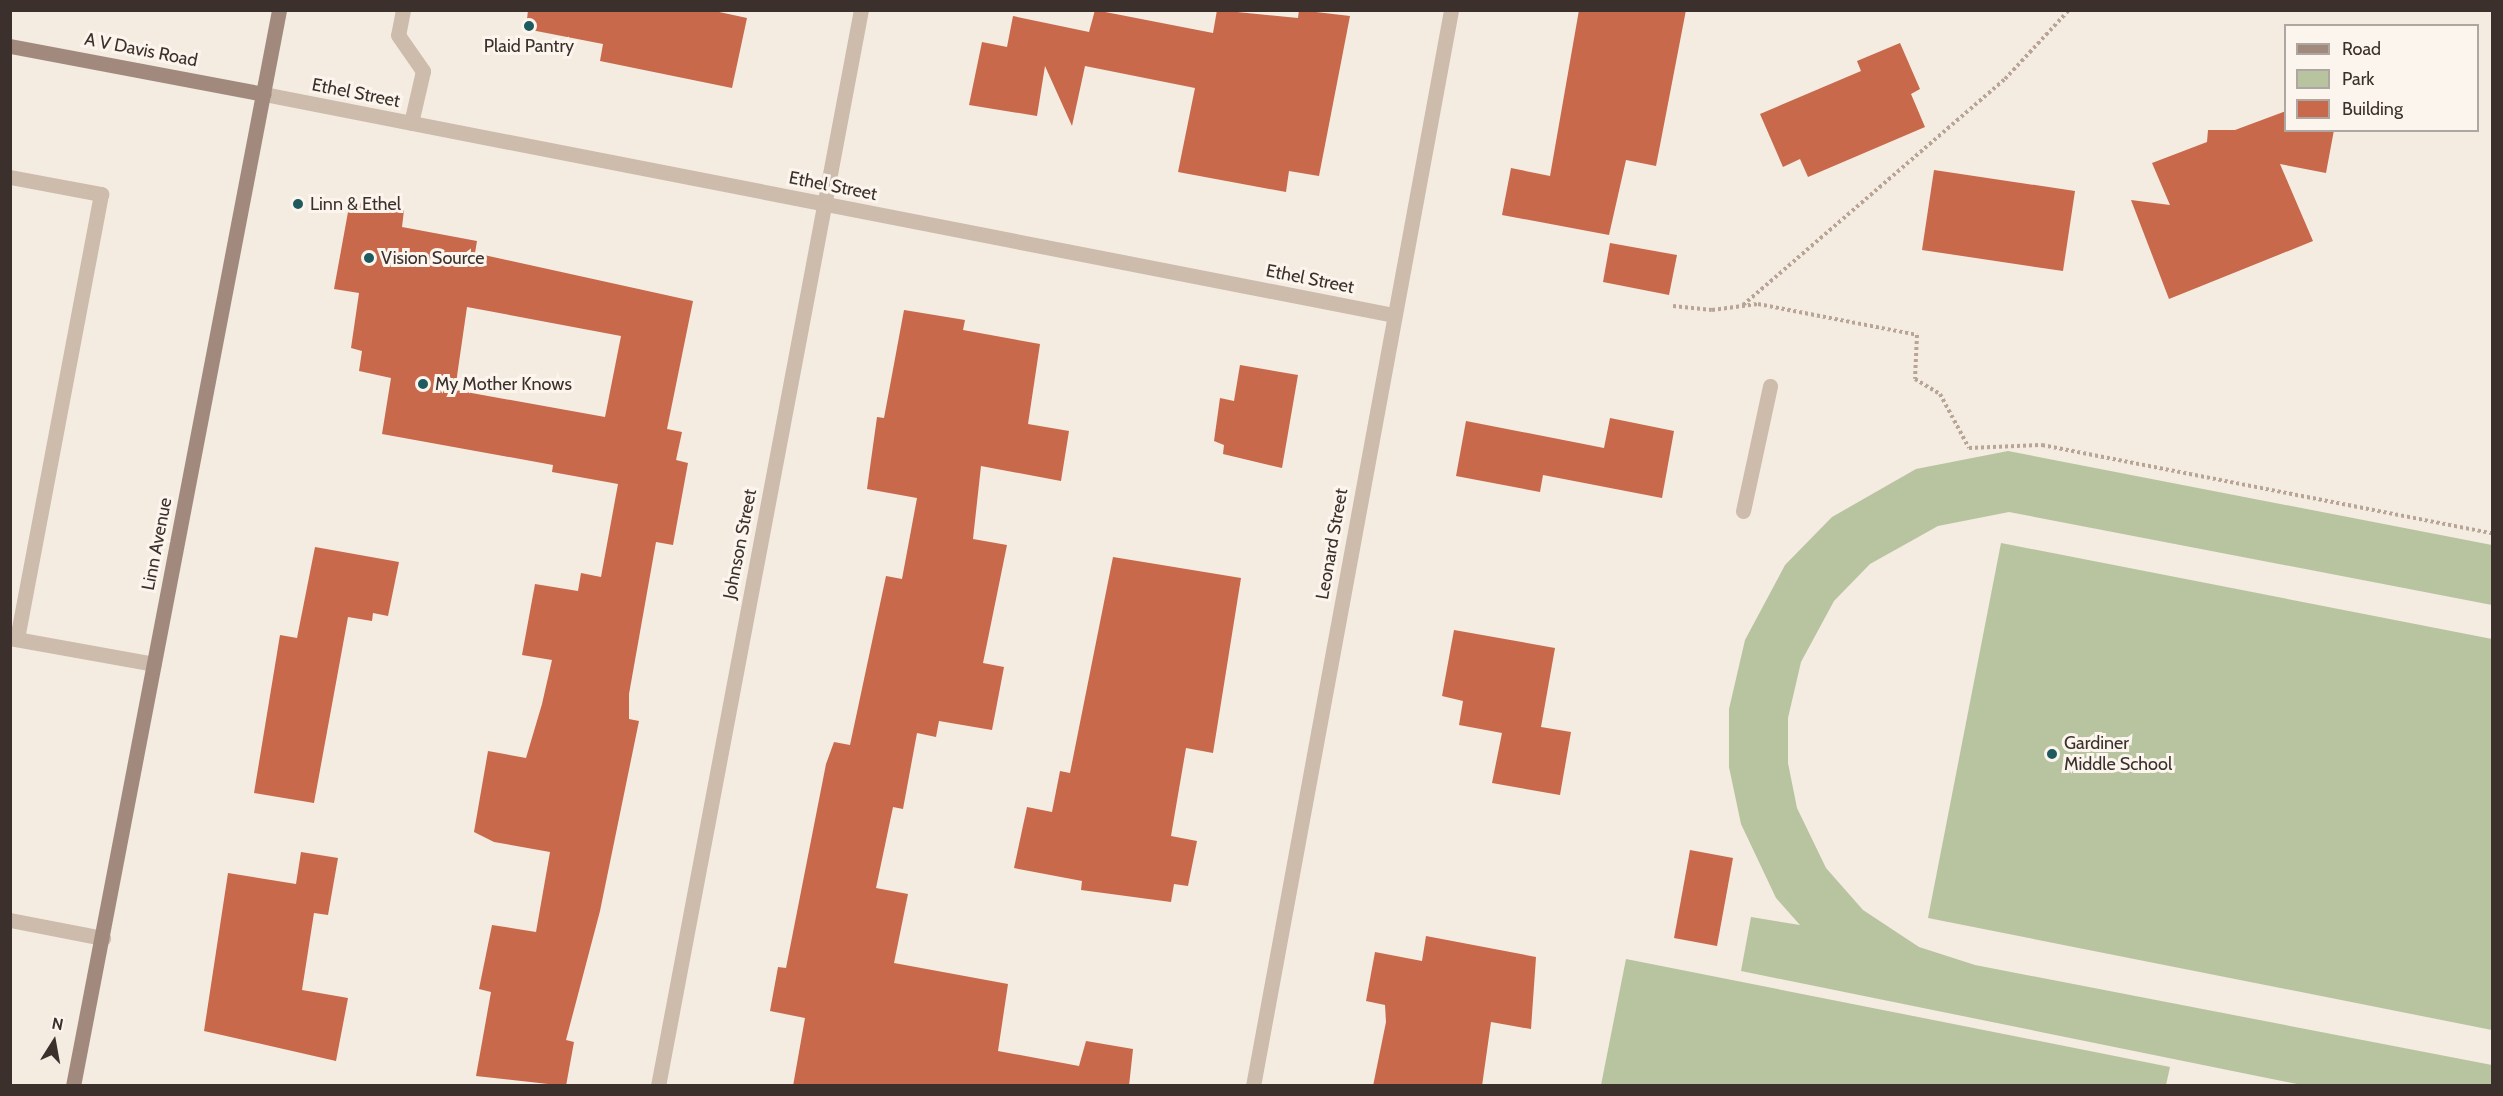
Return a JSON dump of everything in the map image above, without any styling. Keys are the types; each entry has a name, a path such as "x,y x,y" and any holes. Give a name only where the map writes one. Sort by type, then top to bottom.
{"main road":[{"name":"Linn Avenue","path":"73,1086 279,10"},
{"name":"A V Davis Road","path":"10,46 264,94"}],"street":[{"path":"403,10 398,35 423,71 411,123"},
{"name":"Johnson Street","path":"658,1086 861,10"},
{"name":"Leonard Street","path":"1253,1086 1451,10"},
{"name":"Ethel Street","path":"264,94 1394,315"},
{"path":"10,177 101,194 14,638 154,664"},
{"path":"1743,511 1770,386"},
{"path":"10,920 103,938"}],"path":[{"path":"1742,306 2005,79 2069,10"},
{"path":"1673,306 1712,310 1742,306 1772,306 1917,335 1915,380 1940,394 1969,448 2042,445 2493,533"}],"green space":[{"path":"2008,451 2492,545 2492,605 2009,512 1938,526 1870,564 1834,601 1801,662 1788,718 1788,763 1797,808 1826,868 1863,910 1919,947 1975,965 2492,1065 2492,1085 2302,1085 1741,971 1751,917 1800,925 1776,898 1741,824 1729,767 1729,709 1745,640 1785,565 1832,517 1916,469"},
{"path":"2001,543 2492,639 2492,1030 1928,918"},
{"path":"1626,959 2170,1067 2166,1085 1601,1085"}],"building":[{"path":"528,10 710,10 747,18 732,88 600,61 603,44 526,29"},
{"path":"1095,10 1213,33 1217,10 1298,18 1299,10 1350,16 1319,176 1289,171 1286,192 1178,172 1195,88 1085,66 1072,126 1045,66 1037,116 969,105 982,42 1007,47 1013,16 1089,32"},
{"path":"1579,10 1686,10 1656,166 1626,160 1609,235 1502,215 1511,168 1550,176"},
{"path":"1900,43 1920,89 1911,94 1925,127 1808,177 1800,159 1783,167 1760,114 1861,71 1857,61"},
{"path":"2284,112 2284,132 2334,132 2326,173 2280,164 2313,241 2169,299 2131,200 2170,205 2152,163 2207,142 2208,130 2235,130"},
{"path":"1934,170 2075,191 2063,271 1922,250"},
{"path":"350,201 404,210 402,227 477,241 475,253 693,301 667,429 682,432 676,460 688,463 673,545 656,542 629,694 629,719 639,721 600,911 566,1040 574,1042 566,1086 476,1076 491,992 479,989 492,925 536,932 550,852 494,842 474,832 488,751 526,758 542,704 552,660 522,655 535,584 578,591 581,573 601,577 618,484 552,472 553,465 382,434 391,378 359,371 362,351 351,348 359,293 334,289","holes":["467,307 621,336 605,417 455,390"]},
{"path":"1610,243 1677,255 1669,295 1603,282"},
{"path":"904,310 965,320 963,330 1040,344 1028,424 1069,431 1061,481 981,466 973,539 1007,545 983,663 1004,667 992,730 939,721 936,737 917,733 903,809 893,807 876,888 908,894 894,963 1008,984 998,1051 1079,1066 1086,1041 1133,1049 1129,1086 793,1086 805,1018 770,1011 778,967 786,968 826,764 834,742 850,745 886,576 902,579 917,498 867,489 877,417 884,418"},
{"path":"1240,365 1298,375 1282,468 1223,454 1224,445 1214,441 1220,398 1234,401"},
{"path":"1610,418 1674,431 1662,498 1543,475 1540,492 1456,476 1466,421 1604,448"},
{"path":"315,547 399,562 388,616 373,613 372,621 348,617 314,803 254,793 280,635 297,638"},
{"path":"1113,557 1241,578 1213,753 1186,748 1171,836 1197,841 1188,886 1174,884 1171,902 1081,890 1082,881 1014,868 1027,807 1052,812 1060,771 1070,773"},
{"path":"1454,630 1555,648 1541,727 1571,732 1560,795 1492,783 1502,733 1459,725 1463,701 1442,696"},
{"path":"1690,850 1733,858 1717,946 1674,938"},
{"path":"301,852 338,858 328,915 314,913 302,990 348,998 336,1061 204,1031 228,873 296,884"},
{"path":"1426,936 1536,957 1531,1029 1491,1022 1482,1086 1373,1086 1386,1022 1385,1005 1366,1001 1375,952 1422,961"}],"place":[{"name":"Plaid Pantry","path":"529,26"},
{"name":"Linn & Ethel","path":"298,204"},
{"name":"Vision Source","path":"369,258"},
{"name":"My Mother Knows","path":"423,384"},
{"name":"Gardiner Middle School","path":"2052,754"}]}
